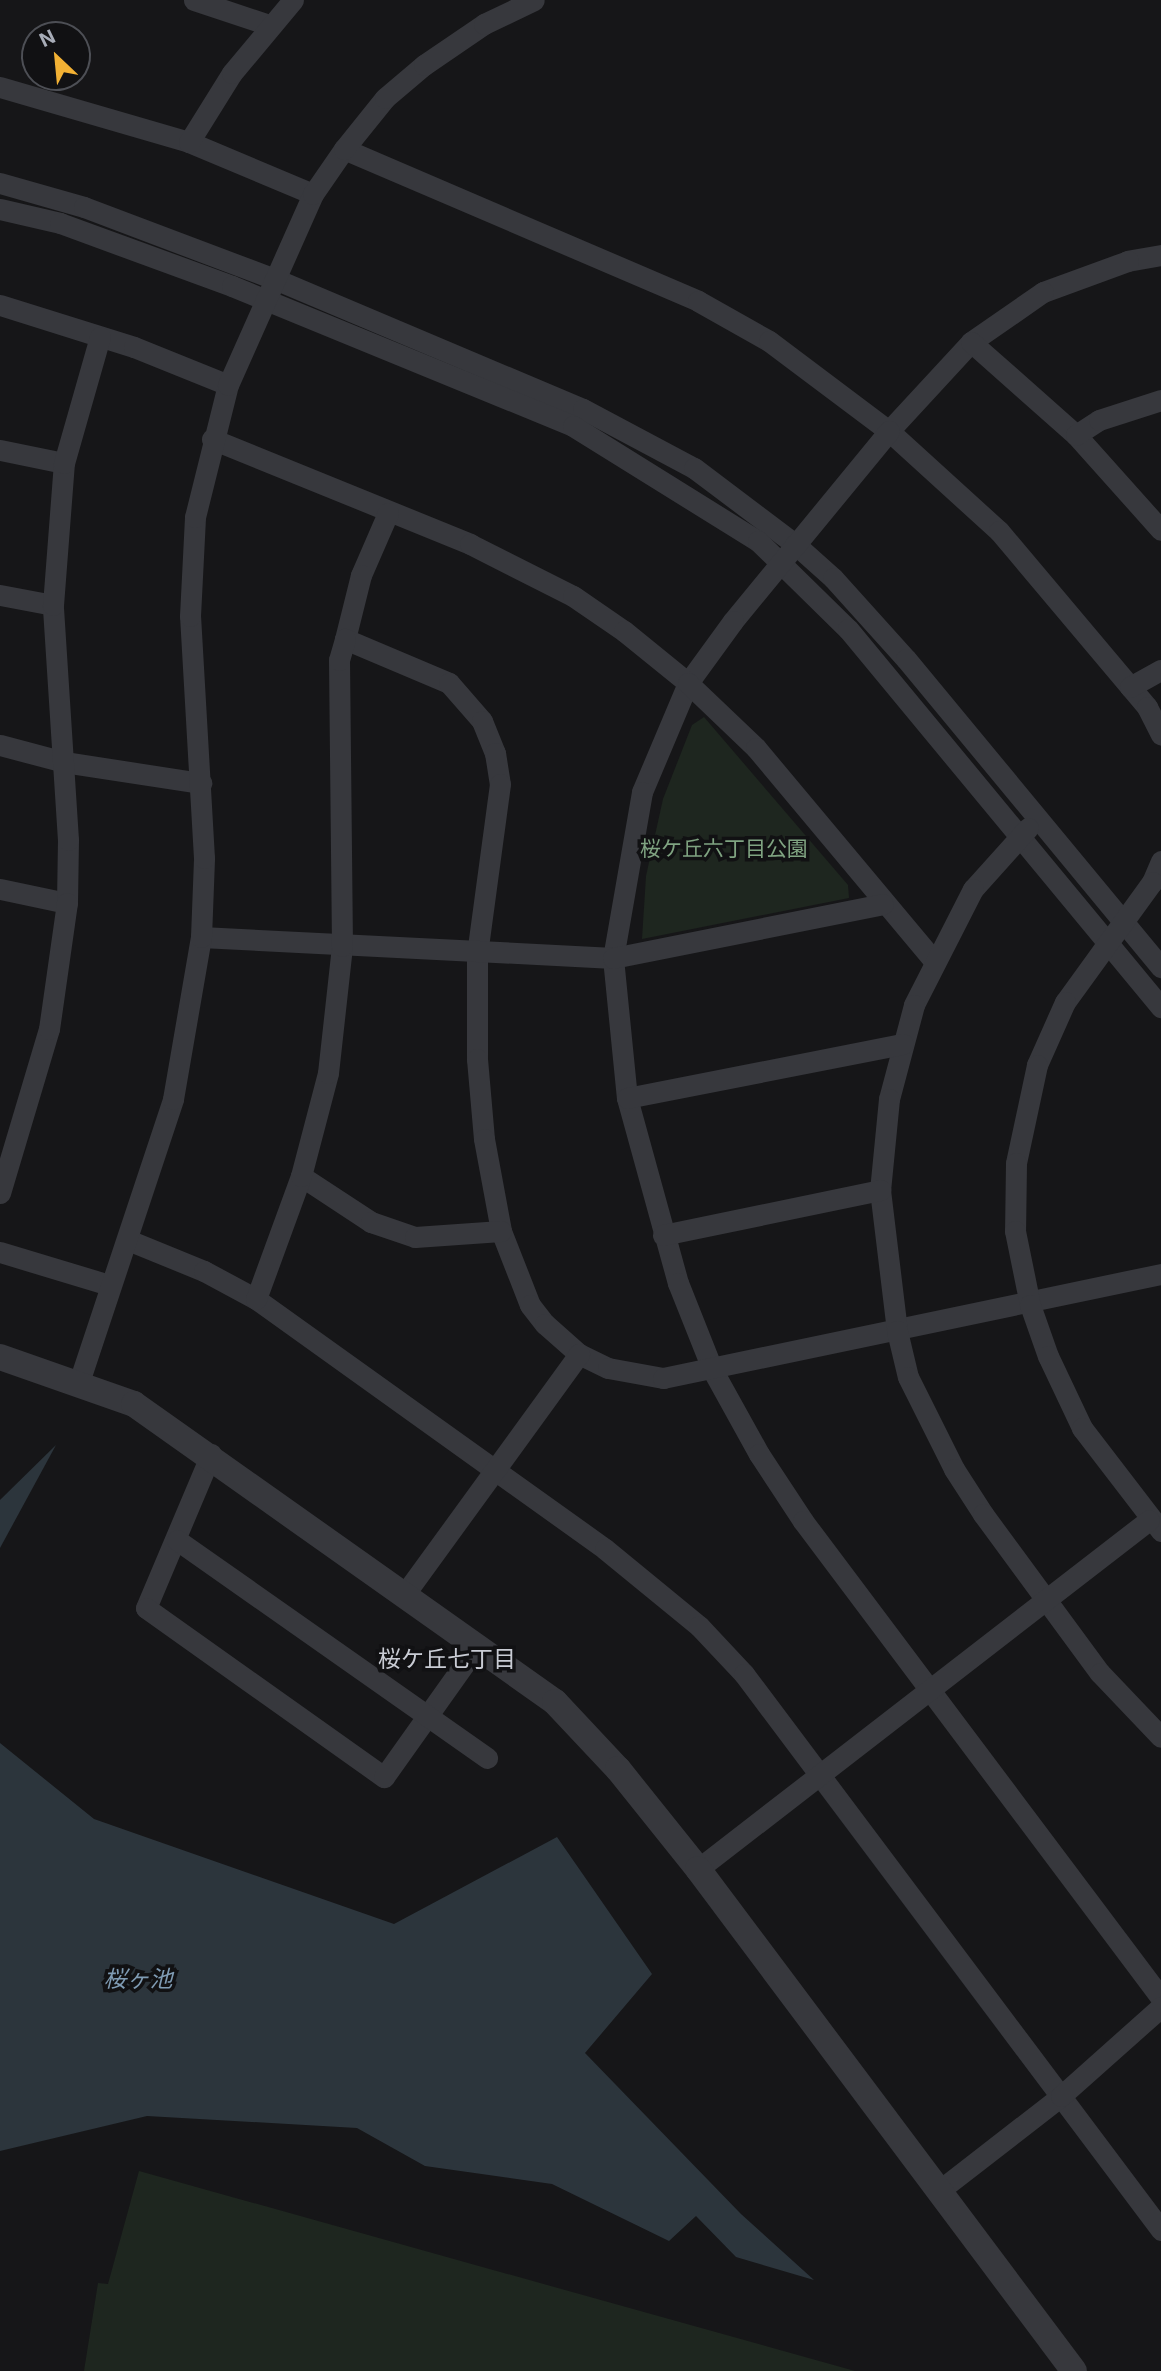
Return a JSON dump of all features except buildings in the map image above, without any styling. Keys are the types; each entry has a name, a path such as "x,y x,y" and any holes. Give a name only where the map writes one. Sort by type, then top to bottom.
{"street":[{"path":"194,0 269,25"},
{"path":"189,142 216,95 269,25 293,0"},
{"path":"79,1382 109,1284 128,1240 173,1099 201,937 201,783 190,616 195,517 212,439 228,385 313,194 344,149 385,99 424,65 484,23 534,0"},
{"path":"0,87 189,142 313,194"},
{"path":"344,149 698,301 769,341 889,431 999,531 1130,687 1161,735"},
{"path":"0,184 84,207 275,279 642,437 694,468 796,544 906,659 1161,967"},
{"path":"0,209 60,223 267,300 573,426 758,541 848,629 1161,1007"},
{"path":"1161,255 1128,261 1044,292 971,342 889,431 779,562 688,683 642,792 613,958 627,1098 663,1235 713,1371 774,1478 1161,1998"},
{"path":"0,305 100,337 228,385"},
{"path":"0,1193 49,1029 66,903 64,762 53,605 64,463 100,337"},
{"path":"971,342 1076,435 1159,524"},
{"path":"1076,435 1099,420 1161,400"},
{"path":"212,439 388,513 470,544 573,596 688,683 756,748 883,904 936,962"},
{"path":"0,450 64,463"},
{"path":"256,1299 301,1175 328,1073 342,946 339,660 361,575 388,513"},
{"path":"0,595 53,605"},
{"path":"345,639 449,683 482,721 495,752 500,784 477,954 477,1059 484,1139 501,1231 530,1305 579,1354 608,1368 663,1378 713,1371 1030,1305 1161,1274"},
{"path":"1130,687 1161,670"},
{"path":"0,745 64,762 201,783"},
{"path":"1037,819 973,889 914,1005 903,1044 888,1099 880,1190 897,1331 908,1377 954,1469 1100,1673 1161,1737"},
{"path":"698,1869 1046,1600 1155,1525 1082,1428 1048,1356 1030,1305 1015,1231 1016,1163 1037,1065 1065,1002 1105,941 1152,883 1161,861"},
{"path":"0,889 66,903"},
{"path":"201,937 477,954 613,958 883,904"},
{"path":"627,1098 903,1044"},
{"path":"301,1175 371,1222 415,1237 501,1231"},
{"path":"663,1235 880,1190"},
{"path":"128,1240 204,1271 256,1299 615,1556 699,1626 744,1674 1161,2230"},
{"path":"0,1252 109,1284"},
{"path":"404,1595 579,1354"},
{"path":"0,1356 79,1382 134,1404 211,1454 555,1702 618,1769 698,1869 1074,2371"},
{"path":"211,1454 146,1608 384,1777 429,1718 477,1646"},
{"path":"177,1539 487,1758"},
{"path":"940,2190 1062,2096 1161,2007"}],"green space":[{"name":"桜ケ丘六丁目公園","path":"704,717 848,885 849,898 642,939 646,876 663,799 692,725"},
{"path":"139,2171 855,2371 84,2371 98,2283 108,2284"}],"water":[{"path":"56,1445 0,1548 0,1500"},
{"name":"桜ヶ池","path":"0,1743 94,1819 394,1924 557,1837 652,1974 585,2053 741,2214 814,2280 736,2257 696,2216 669,2241 552,2184 425,2166 357,2128 147,2116 0,2151"}],"district":[{"name":"桜ケ丘七丁目","path":"447,1659"}]}
